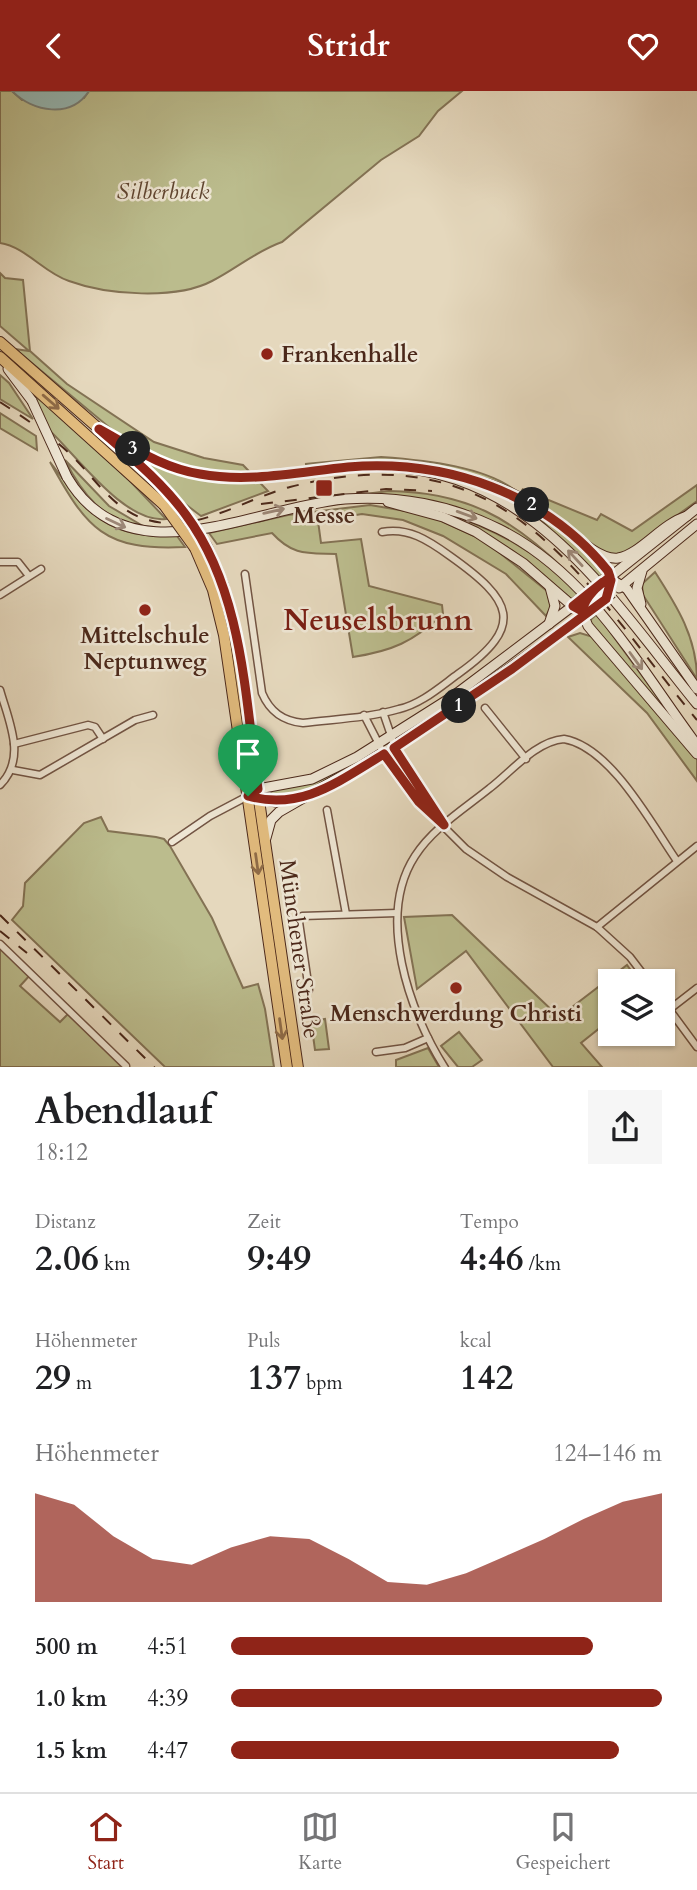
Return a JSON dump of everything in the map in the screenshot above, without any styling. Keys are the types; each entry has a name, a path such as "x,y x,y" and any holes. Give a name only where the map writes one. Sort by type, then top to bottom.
{"main road":[{"name":"Münchener Straße","path":"0,342 99,429 179,505 207,547 223,585 233,621 298,1067"},
{"name":"Münchener Straße","path":"0,358 164,505 195,548 210,582 222,626 286,1067"},
{"path":"0,358 32,401 67,477 85,502 108,520 131,529 155,533 198,529 324,501 376,498 426,504 471,516 509,534 549,560 600,612 697,745"},
{"path":"99,429 158,462 211,476 266,477 382,466 417,469 484,482 517,497 552,518 603,556 619,558 669,522 687,516"},
{"path":"458,478 515,505 557,539 697,704"},
{"path":"376,498 443,517 476,532 523,563 573,606 586,608"},
{"path":"265,843 272,818 394,748 552,640 608,586 697,508"},
{"path":"697,524 622,585 608,586 591,592 586,608 594,633 697,754"},
{"path":"583,543 608,586"},
{"path":"642,569 637,591 644,612"},
{"path":"549,625 555,606 550,585"},
{"path":"622,585 697,689"},
{"path":"248,796 317,778 378,744 463,690 573,606"},
{"path":"552,640 579,630 594,633"},
{"path":"258,794 281,802 305,798"}],"street":[{"path":"245,573 262,693 271,709 288,720 303,723 383,712 414,704 474,663 498,640 503,622 498,600 467,568 410,533 402,530 382,532"},
{"path":"0,562 19,562 29,576"},
{"path":"0,595 41,569"},
{"path":"0,690 14,744 13,770 0,785"},
{"path":"485,708 526,759"},
{"path":"383,712 394,748 444,825"},
{"path":"13,770 30,776 40,775 135,720 153,715"},
{"path":"364,715 384,754 419,802 466,849 489,866 597,927 639,969"},
{"path":"14,744 88,725 95,727 103,739"},
{"path":"445,1067 428,1038 405,969 397,913 407,870 426,841 444,825 526,759 559,739 573,740 611,769 631,793 677,861"},
{"path":"172,842 210,816 248,796"},
{"path":"327,810 346,914"},
{"path":"597,927 697,846"},
{"path":"309,990 299,922 302,916 397,913"},
{"path":"0,944 126,1066"},
{"path":"675,1005 697,988"},
{"path":"675,1016 697,1047"},
{"path":"376,1052 405,1048 428,1038"}],"green space":[{"name":"Silberbuck","path":"0,91 12,91 22,100 84,98 89,91 462,91 438,111 419,136 381,160 282,242 197,287 180,291 141,293 102,290 69,281 9,245 0,243"},
{"path":"0,273 5,278 23,280 30,351 67,384 154,442 204,458 243,465 268,491 201,516 170,492 140,463 127,442 15,349 29,351 0,326"},
{"path":"0,375 9,383 33,419 0,399"},
{"path":"25,383 129,480 166,519 150,518 134,511 103,486 45,426"},
{"path":"0,413 36,436 37,450 0,428"},
{"path":"381,457 416,460 475,471 509,486 522,496 478,476 416,461 305,464"},
{"path":"65,460 109,506 143,526 116,518 95,504"},
{"path":"50,462 77,496 102,520 132,533 177,536 185,547 135,545 116,540 101,531 75,504"},
{"path":"697,485 697,501 624,554 608,556 541,507 522,489 597,520 601,514 632,531"},
{"path":"491,488 523,504 567,534 605,572 598,578 540,519"},
{"path":"389,491 442,496 486,511 526,536 566,571 539,549 492,522 357,495"},
{"path":"370,505 429,515 485,541 547,591 551,607 546,616 506,574 443,536 403,520 362,514 318,521 321,543 361,539 369,586 442,605 443,614 412,638 379,652 353,657 336,554 301,552 287,546 272,533 217,544 209,533 288,515"},
{"path":"438,510 496,533 531,553 579,594 571,599 513,551"},
{"path":"655,572 690,636 697,679 643,595 642,584"},
{"path":"597,614 694,747 691,751 697,759 697,781 647,713 568,637 580,633 593,637 588,622"},
{"path":"369,753 371,756 311,789 272,800 271,790"},
{"path":"101,817 108,831 156,837 164,839 170,846 212,918 243,988 258,984 265,1009 274,1067 165,1067 12,920 23,906 25,883 84,823"},
{"path":"452,915 559,1017 598,987 598,1029 581,1043 602,1067 553,1067 466,951 417,989 404,917"},
{"path":"0,947 31,974 20,986 60,1022 70,1012 125,1067 0,1067"},
{"path":"325,1019 329,1049 315,1050 311,1021"},
{"path":"459,1032 482,1060 472,1067 458,1067 441,1046"},
{"path":"428,1048 439,1067 396,1067 396,1060"}],"water":[{"path":"12,91 89,91 72,106 52,109 30,104"}],"railway":[{"path":"0,402 60,445 124,509 148,520 166,523 202,519 290,487 365,475 429,480 483,498 531,529 573,568 697,720"},
{"path":"261,504 386,489 432,491"},
{"path":"0,915 154,1067"},
{"path":"0,931 27,953"}],"place":[{"name":"Frankenhalle","path":"267,354"},
{"name":"Messe","path":"324,488"},
{"name":"Mittelschule Neptunweg","path":"145,610"},
{"name":"Menschwerdung Christi","path":"456,988"}],"district":[{"name":"Neuselsbrunn","path":"378,620"}],"route":[{"path":"248,796 258,789 234,629 218,571 209,551 182,509 146,470 99,429 158,462 182,471 211,476 266,477 348,467 393,466 484,482 526,501 552,518 583,543 608,571 610,577 603,582 591,592 582,611 573,606 603,582 611,580 606,599 512,669 394,748 444,825 419,802 384,754 305,798 276,802 248,796"}]}
